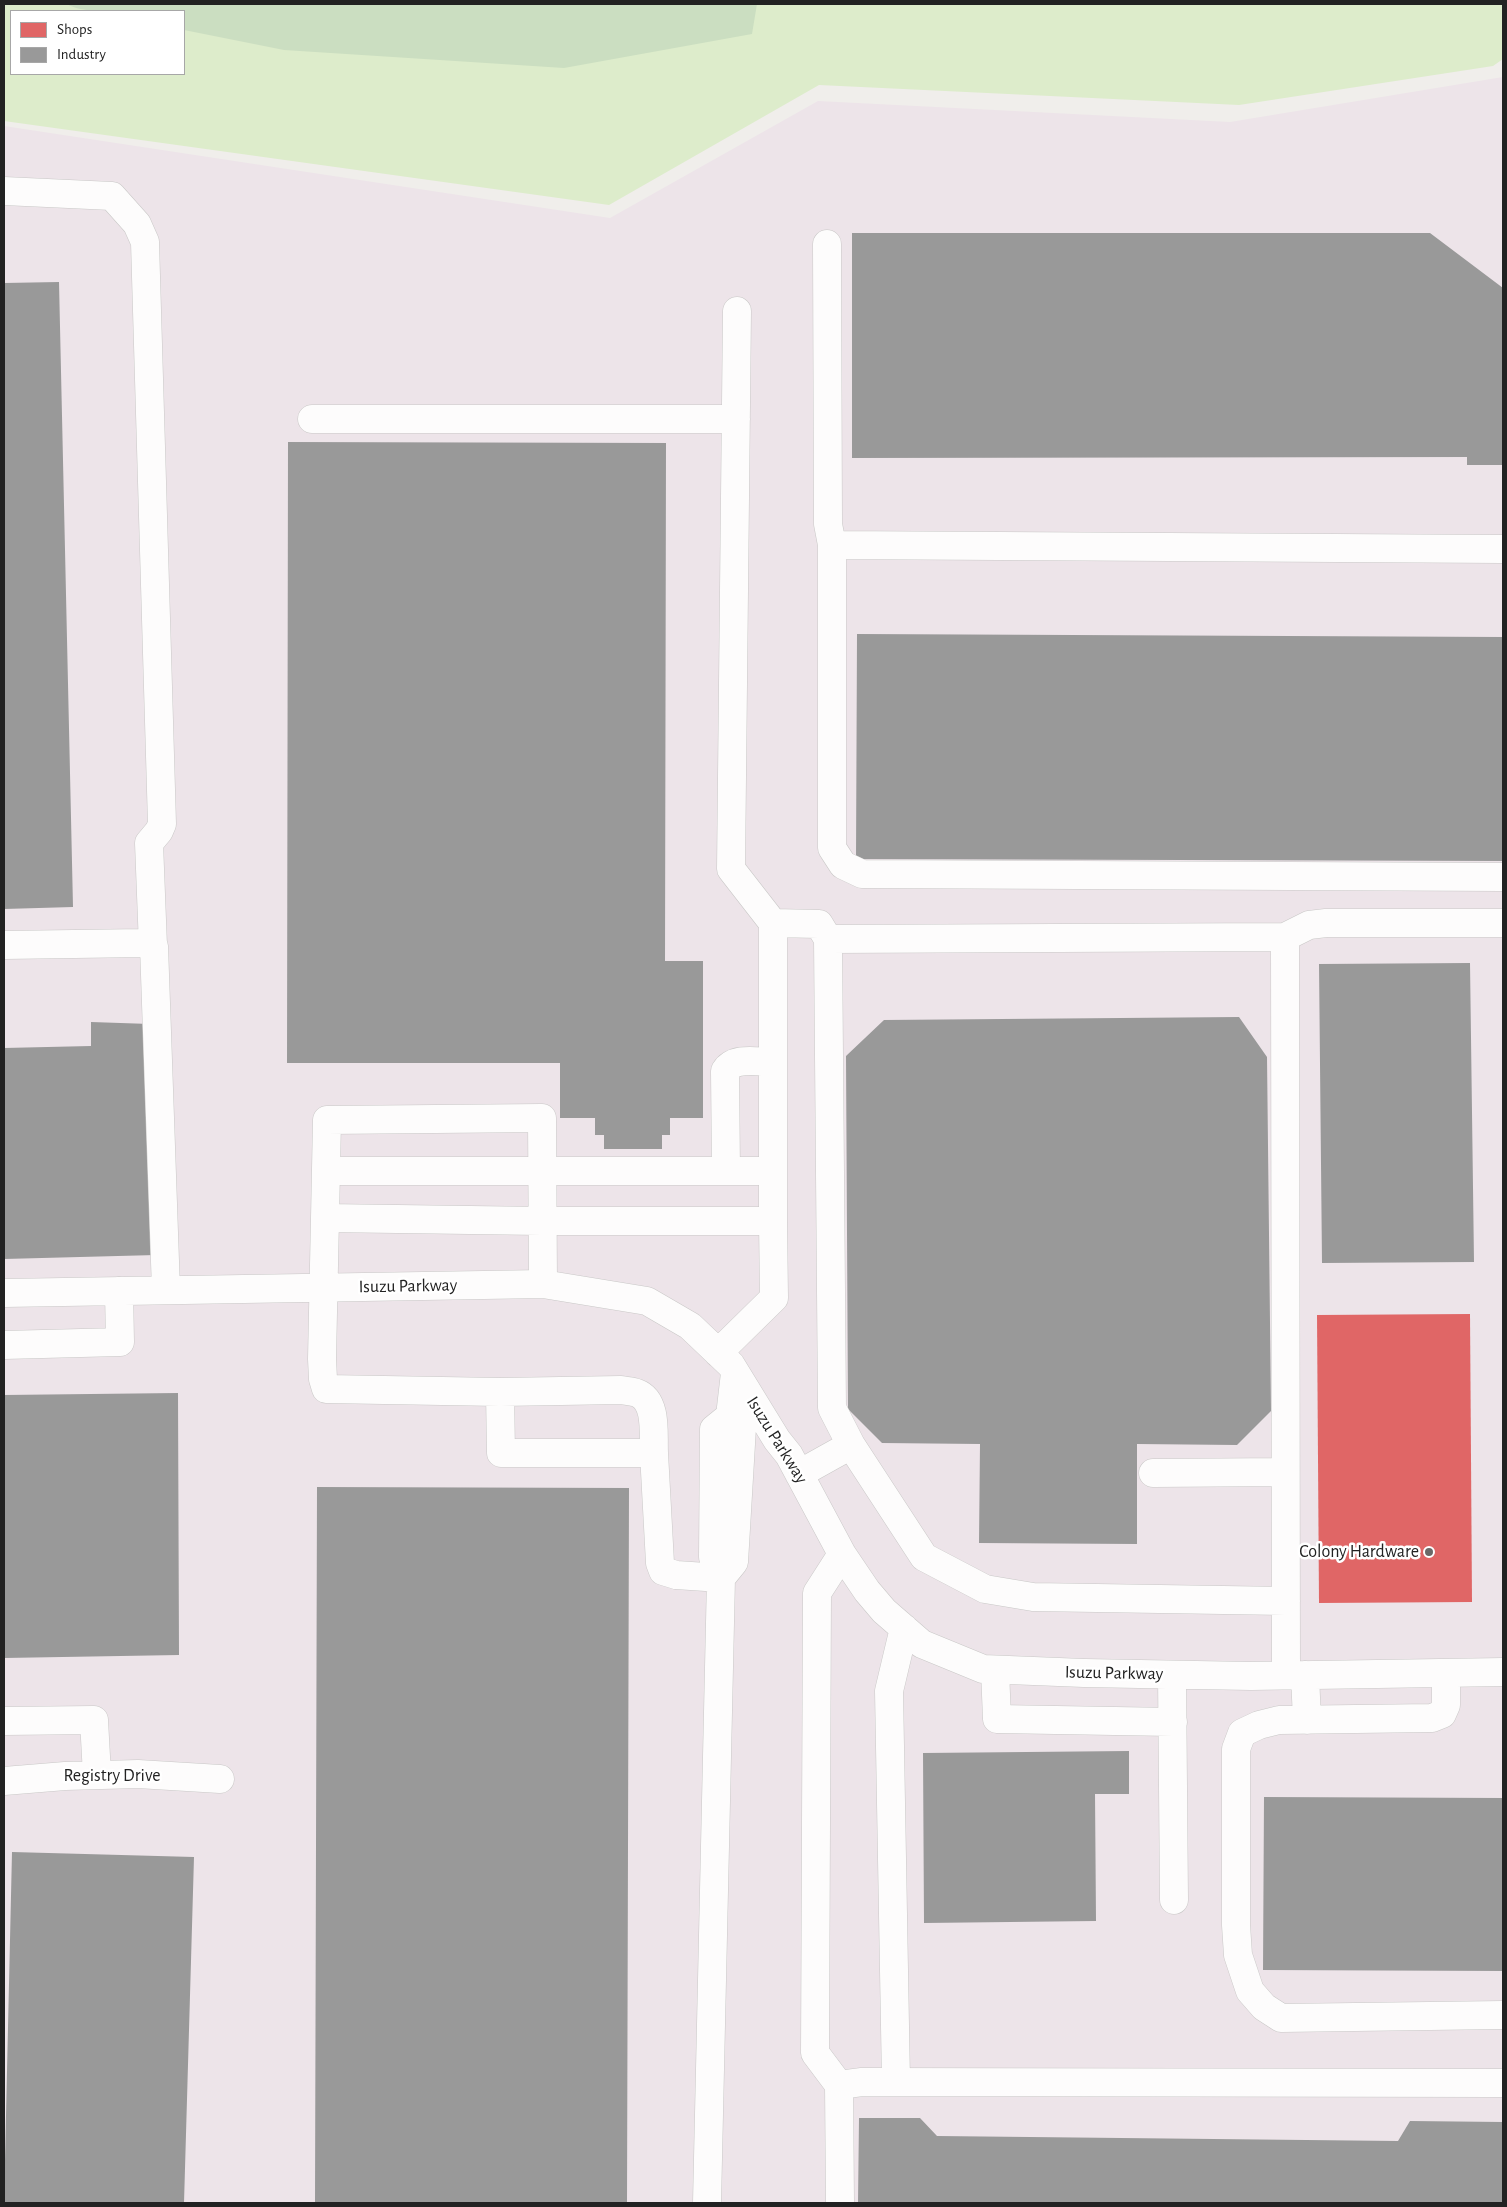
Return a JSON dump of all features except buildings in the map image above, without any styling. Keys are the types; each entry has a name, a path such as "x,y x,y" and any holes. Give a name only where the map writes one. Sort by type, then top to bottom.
{"street":[{"path":"4,191 112,196 137,224 145,242 162,824 160,831 149,843 166,1290"},
{"path":"827,244 828,524 832,545 832,848 843,865 862,874 1503,876"},
{"path":"718,1353 774,1298 774,923 731,869 737,311"},
{"path":"312,419 736,419"},
{"path":"832,545 1503,549"},
{"path":"774,923 819,924 828,939 832,1408 851,1445 924,1557 986,1589 1033,1597 1286,1601"},
{"path":"828,939 1285,937 1309,925 1326,923 1503,923"},
{"path":"1285,937 1286,1601 1296,1675 1307,1720"},
{"path":"4,945 144,943 153,946"},
{"path":"726,1171 725,1071 729,1064 736,1062 774,1062"},
{"path":"543,1284 542,1118 327,1120 322,1359 323,1379 326,1388 500,1392 621,1390 638,1393 647,1401 652,1412 660,1563 663,1571 676,1576 721,1578"},
{"path":"326,1171 773,1171"},
{"path":"325,1218 542,1221 773,1221"},
{"name":"Isuzu Parkway","path":"4,1293 543,1284 647,1302 690,1326 731,1365 799,1474 842,1554 884,1611 922,1644 983,1669 995,1670 1172,1675 1503,1672"},
{"path":"4,1345 120,1342 119,1291"},
{"path":"707,2203 721,1578 713,1557 714,1429 730,1416 735,1373"},
{"path":"500,1392 501,1453 654,1453"},
{"path":"799,1474 851,1445"},
{"path":"1153,1473 1285,1472"},
{"path":"840,2203 839,2085 815,2053 817,1593 842,1554"},
{"path":"896,2082 889,1691 904,1628"},
{"path":"995,1670 997,1719 1173,1722"},
{"path":"1446,1673 1446,1706 1442,1714 1432,1718 1279,1720 1259,1725 1242,1733 1236,1749 1236,1925 1238,1955 1250,1991 1264,2007 1281,2018 1503,2015"},
{"path":"1172,1675 1174,1900"},
{"path":"4,1721 94,1720 97,1775"},
{"name":"Registry Drive","path":"4,1781 138,1774 220,1779"},
{"path":"839,2085 862,2082 1503,2083"}],"shaded area":[{"path":"1503,77 1503,2203 4,2203 4,126 610,218 818,101 1230,122"}],"green space":[{"path":"4,4 1503,4 1503,59 1493,66 1239,105 819,85 609,205 4,121"},
{"path":"67,4 757,4 752,34 564,68 284,50 185,30 185,10 86,10"}],"place":[{"name":"Colony Hardware","path":"1429,1552"}]}
